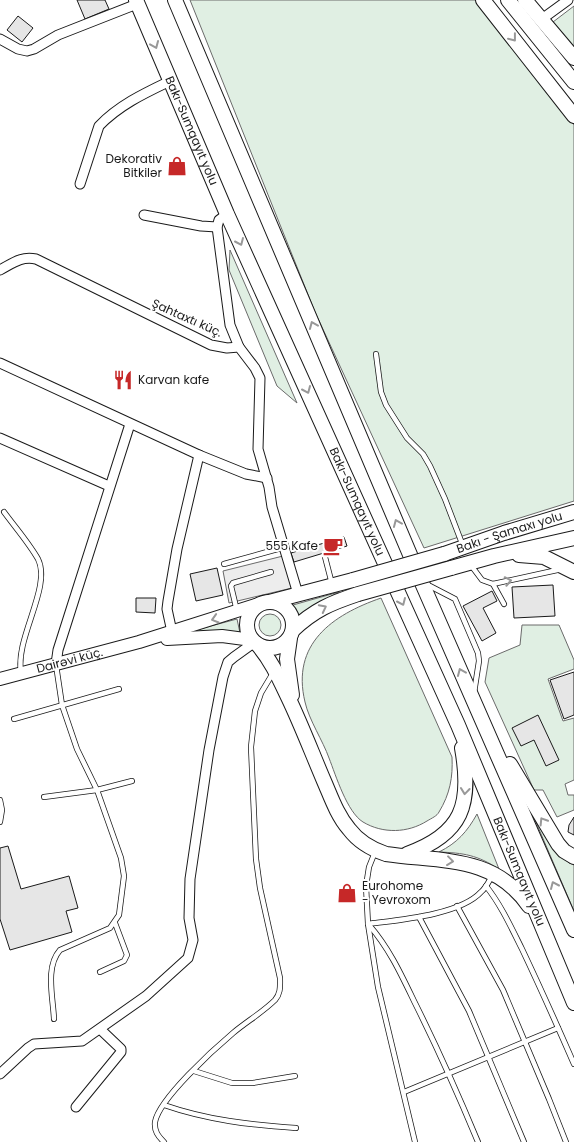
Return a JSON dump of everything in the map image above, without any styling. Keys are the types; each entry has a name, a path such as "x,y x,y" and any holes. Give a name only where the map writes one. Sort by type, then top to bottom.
{"highway":[{"name":"Bakı-Sumqayıt yolu","path":"175,0 422,583 574,930"},
{"path":"483,0 574,116"},
{"path":"508,0 574,82"},
{"path":"524,0 574,58"},
{"name":"Bakı-Sumqayıt yolu","path":"136,2 227,214 458,725 574,1004"},
{"path":"531,30 574,93"},
{"name":"Bakı - Şamaxı yolu","path":"264,603 444,554 512,530 574,512"},
{"path":"494,556 506,548 523,541 574,528"},
{"name":"Bakı - Şamaxı yolu","path":"292,634 310,614 358,594 494,556 574,538"},
{"path":"494,556 528,555 544,557 572,568"},
{"path":"298,718 288,670 287,650 294,623 287,609 274,602 264,603 252,611 247,622 249,635 274,669 298,718 338,812 349,829 362,842 376,850 402,856 463,863 481,867 494,873 508,882 523,898 542,926"},
{"path":"255,642 271,649 285,644 292,634"},
{"path":"473,699 552,835 564,851 574,857"},
{"path":"402,856 424,848 442,837 456,821 461,811 466,791 466,778 458,725"}],"main road":[{"name":"Dairəvi küç.","path":"0,679 139,642 264,603"},
{"name":"Dairəvi küç.","path":"139,642 209,636 222,636 255,642"}],"street":[{"path":"542,19 568,0"},
{"path":"0,39 18,49 27,51 58,35 136,2"},
{"path":"80,184 99,126 105,119 134,98 170,81"},
{"path":"227,214 219,220 217,226 230,325 239,347 260,378 258,449 267,478 272,507 298,594"},
{"path":"144,215 201,226 217,226"},
{"name":"Şahtaxtı küç.","path":"0,270 20,259 27,257 36,259 211,345 228,348 239,347"},
{"path":"0,363 199,455 246,474 267,478"},
{"path":"56,664 58,650 130,424"},
{"path":"0,438 109,486"},
{"path":"172,632 167,609 168,600 177,549 199,455"},
{"path":"0,1074 34,1044 82,1041 146,996 188,958 193,940 189,908 190,879 209,750 224,676 228,662 255,642"},
{"path":"76,1108 121,1052 121,1048 100,1029"}],"lane":[{"path":"376,354 381,392 386,405 407,438 423,454 430,466 445,499 463,548"},
{"path":"4,512 38,559 41,569 38,590 21,650 20,665 22,673"},
{"path":"224,564 285,547"},
{"path":"325,558 332,585"},
{"path":"469,563 482,580 493,584 572,568"},
{"path":"237,612 231,586 233,583 271,572"},
{"path":"422,583 448,594 454,599 478,653 479,661 473,699"},
{"path":"493,584 504,604"},
{"path":"54,1019 52,966 54,956 60,950 110,928 115,923 119,915 124,876 122,858 97,790 77,749 62,705 56,664"},
{"path":"164,1142 157,1135 155,1123 164,1105 181,1083 232,1033 275,999 280,989 280,978 260,888 256,859 251,747 252,726 258,702 274,669"},
{"path":"14,719 119,689"},
{"path":"44,797 97,790 132,781"},
{"path":"0,800 2,810 0,822"},
{"path":"376,850 369,867 366,886 368,924 378,987 416,1142"},
{"path":"368,924 419,917 457,906 476,896 486,886 494,873"},
{"path":"486,886 501,907 574,1064"},
{"path":"457,906 503,990 566,1142"},
{"path":"419,917 468,1011 524,1142"},
{"path":"100,972 124,960 127,956 115,923"},
{"path":"368,924 379,937 393,960 450,1073 478,1142"},
{"path":"404,1092 558,1028"},
{"path":"194,1071 232,1083 262,1082 295,1076"},
{"path":"164,1105 192,1114 226,1121 258,1126 296,1128"}],"green space":[{"path":"190,0 475,0 574,125 574,501 424,548 315,312"},
{"path":"574,6 574,47 553,22"},
{"path":"230,250 297,403 277,386 229,270"},
{"path":"339,592 312,606 297,620 293,605"},
{"path":"381,598 452,757 450,785 446,799 438,813 420,825 395,831 379,829 363,822 357,817 347,802 310,716 305,702 302,682 304,664 310,648 319,635 346,613"},
{"path":"270,614 278,617 281,625 278,633 270,636 262,633 259,625 262,617"},
{"path":"237,619 240,633 181,634"},
{"path":"522,625 559,625 574,660 574,669 548,679 563,721 574,718 574,780 565,784 568,795 574,795 574,810 557,817 543,790 534,790 485,682 489,658 520,645"},
{"path":"529,806 565,859 574,865 574,911"},
{"path":"477,814 499,869 470,856 439,852 461,836"}],"shaded area":[{"path":"283,556 292,588 229,603 223,571"}],"building":[{"path":"77,0 105,0 109,9 85,19"},
{"path":"18,16 33,28 22,42 7,30"},
{"path":"344,537 347,546 294,562 291,553"},
{"path":"217,568 223,595 196,601 190,574"},
{"path":"553,585 555,616 514,618 512,587"},
{"path":"492,591 497,601 483,608 496,633 482,641 463,606"},
{"path":"136,598 156,598 155,613 136,612"},
{"path":"574,672 574,715 564,719 550,680"},
{"path":"538,715 559,760 546,766 534,740 521,746 512,728"},
{"path":"574,817 574,835 568,832 569,825"},
{"path":"8,846 21,889 69,876 78,908 66,911 72,932 10,950 0,919 0,848"}],"place":[{"name":"Dekorativ Bitkilər","path":"177,166"},
{"name":"Karvan kafe","path":"123,380"},
{"name":"555 Kafe","path":"333,546"},
{"name":"Eurohome - Yevroxom","path":"347,893"}]}
